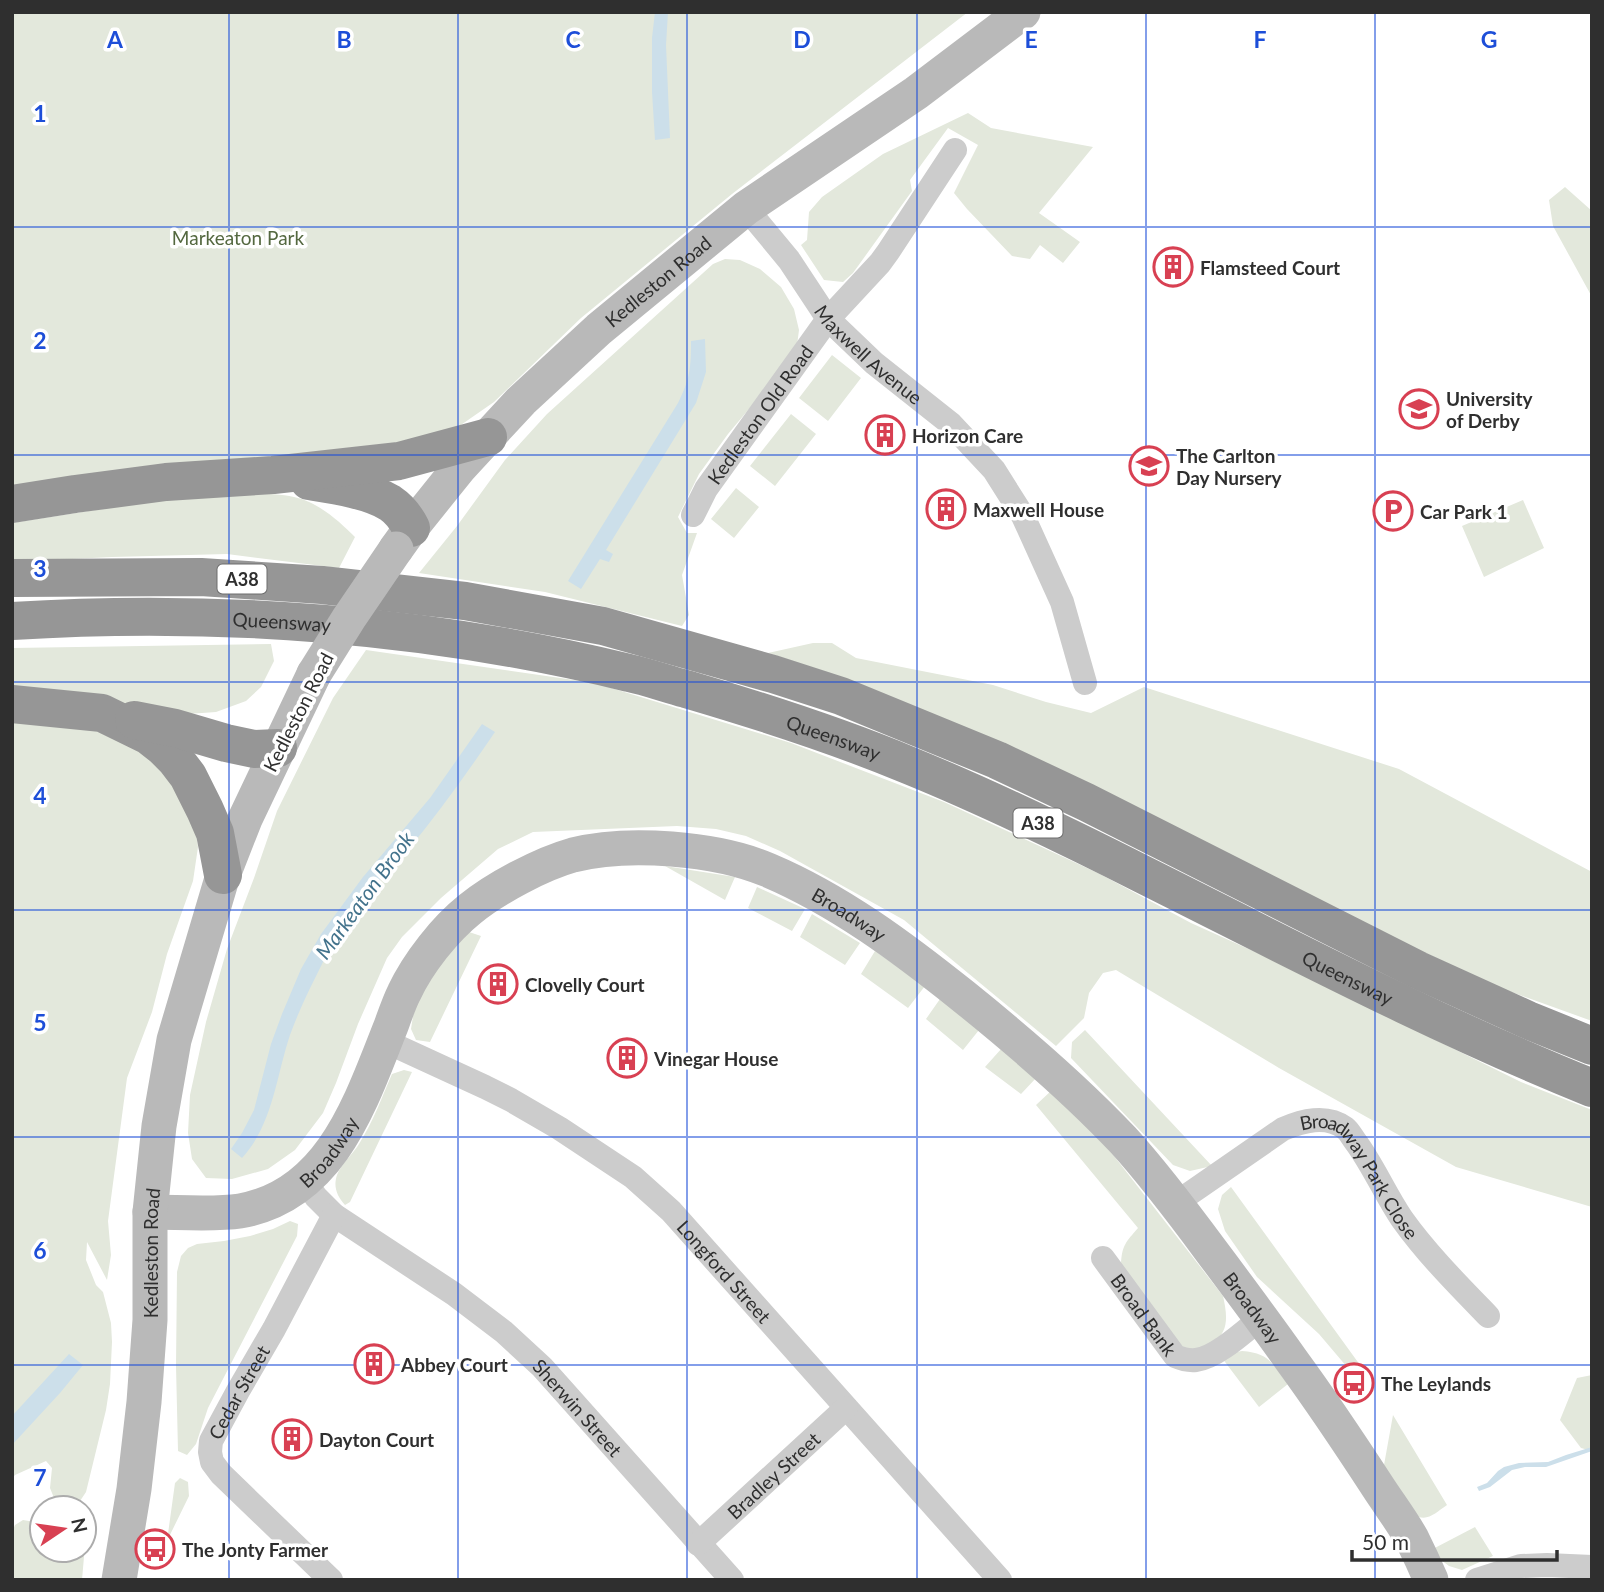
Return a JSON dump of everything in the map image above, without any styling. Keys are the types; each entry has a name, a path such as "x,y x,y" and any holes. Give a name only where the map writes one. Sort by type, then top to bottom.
{"highway":[{"path":"12,504 166,482 399,461 488,437"},
{"path":"273,474 369,494 390,503 405,516 404,539"},
{"name":"Queensway","path":"12,578 201,577 322,585 465,601 603,626 773,674 841,696 997,760 1086,802 1418,970 1592,1046"},
{"name":"Queensway","path":"12,621 188,615 283,621 454,638 630,673 743,705 908,765 988,800 1414,1010 1518,1058 1592,1087"},
{"path":"12,704 102,713 175,728 254,749 278,748"},
{"path":"102,713 149,736 175,759 188,776 215,833 223,875"}],"street":[{"name":"Kedleston Road","path":"119,1580 133,1501 145,1402 150,1320 150,1212 159,1126 174,1040 223,875 245,818 314,674 404,539 460,467 521,401 598,329 746,208 916,93 1023,12"},
{"name":"Kedleston Old Road","path":"693,515 706,489 828,319 888,253 955,150"},
{"name":"Maxwell Avenue","path":"746,208 789,260 828,319 874,363 951,424 993,470 1023,516 1062,602 1085,683"},
{"name":"Broadway","path":"150,1212 239,1211 274,1201 306,1181 333,1150 357,1108 404,991 437,943 469,910 497,890 557,860 578,854 639,848 719,856 767,870 835,904 930,970 1026,1046 1125,1142 1176,1203 1337,1423 1410,1536 1431,1580"},
{"name":"Longford Street","path":"385,1041 511,1100 633,1177 671,1211 1000,1580"},
{"name":"Broadway Park Close","path":"1176,1203 1283,1129 1302,1121 1334,1122 1346,1129 1362,1150 1401,1218 1435,1261 1488,1316"},
{"name":"Sherwin Street","path":"306,1181 316,1197 334,1214 454,1294 542,1367 732,1580"},
{"name":"Cedar Street","path":"331,1580 221,1474 212,1462 209,1452 211,1441 334,1214"},
{"name":"Broad Bank","path":"1103,1258 1175,1356 1185,1360 1199,1360 1209,1356 1232,1342 1261,1318"},
{"name":"Bradley Street","path":"698,1544 846,1408"},
{"path":"1477,1580 1521,1566 1592,1567"}],"green space":[{"name":"Markeaton Park","path":"12,12 968,12 732,194 581,318 494,402 432,445 12,487"},
{"path":"968,113 991,128 1093,147 1039,213 1080,242 1063,263 1040,245 1030,259 1012,256 967,209 954,193 978,145 948,128 910,180 912,191 853,273 843,282 824,280 801,245 807,240 809,212 822,197 883,154"},
{"path":"1565,187 1592,211 1592,297 1553,226 1549,200"},
{"path":"725,259 740,260 760,269 781,287 794,309 799,330 796,353 728,434 699,474 678,517 687,533 697,533 682,575 689,615 682,626 545,592 419,573 505,460 547,414 713,264"},
{"path":"832,355 861,378 828,421 799,398"},
{"path":"791,414 816,434 775,486 750,466"},
{"path":"736,488 759,507 734,538 711,519"},
{"path":"254,493 303,499 328,513 342,525 355,537 339,568 227,554 12,562 12,523 146,502"},
{"path":"1523,500 1544,548 1484,577 1462,526"},
{"path":"813,643 832,643 856,658 993,685 1091,713 1144,687 1399,769 1592,872 1592,1021 1500,988 829,673 768,653"},
{"path":"271,644 274,661 261,687 246,701 216,712 188,714 12,691 12,648"},
{"path":"366,650 595,683 791,743 944,802 1100,874 1191,923 1282,964 1521,1082 1592,1110 1592,1207 1456,1167 1279,1068 1116,970 1103,973 1089,993 1084,1018 1056,1046 904,920 780,851 746,836 716,829 677,826 533,832 498,849 441,898 402,937 387,958 323,1113 295,1150 268,1169 232,1179 206,1178 192,1159 188,1133 190,1095 206,1022 227,949 277,811 333,698"},
{"path":"12,719 88,724 153,751 196,827 198,847 193,881 167,954 152,1012 127,1078 108,1221 111,1255 107,1280 87,1242 86,1260 96,1285 103,1292 111,1323 112,1342 106,1410 86,1492 52,1494 50,1488 52,1468 46,1461 15,1475 12,1479"},
{"path":"665,866 735,877 725,900"},
{"path":"757,887 805,909 792,931 748,908"},
{"path":"812,914 860,943 845,965 800,937"},
{"path":"469,932 481,936 430,1042 416,1040 411,1029 420,994 445,955"},
{"path":"875,951 925,986 908,1008 861,974"},
{"path":"940,999 979,1030 963,1050 926,1019"},
{"path":"1085,1030 1212,1166 1190,1171 1173,1165 1071,1058 1072,1042"},
{"path":"1002,1048 1037,1077 1021,1094 985,1067"},
{"path":"404,1070 412,1072 350,1202 345,1205 337,1191 337,1175 364,1136 392,1074"},
{"path":"1052,1090 1100,1138 1223,1296 1226,1322 1222,1334 1212,1343 1193,1351 1185,1351 1121,1264 1125,1244 1138,1228 1036,1105"},
{"path":"1231,1187 1360,1365 1347,1367 1319,1334 1257,1277 1225,1231 1218,1209 1222,1195"},
{"path":"290,1221 298,1224 297,1236 208,1408 196,1444 187,1455 178,1451 177,1272 181,1256 188,1248 197,1244 250,1236"},
{"path":"1242,1351 1265,1357 1288,1384 1259,1407 1222,1358"},
{"path":"1592,1375 1592,1451 1581,1448 1560,1420 1577,1378"},
{"path":"1393,1415 1447,1505 1430,1516 1422,1518 1412,1513 1384,1465"},
{"path":"180,1478 188,1482 189,1496 167,1541 175,1483"},
{"path":"23,1520 28,1521 28,1564 83,1564 82,1580 12,1580 12,1532 15,1525"},
{"path":"1475,1527 1493,1556 1462,1570 1449,1566 1429,1551"}],"water":[{"path":"655,12 668,12 666,45 670,138 655,140 652,38"},
{"path":"705,339 706,372 696,403 606,550 613,554 609,562 600,559 581,589 568,581 678,403 689,373 691,341"},
{"name":"Markeaton Brook","path":"482,724 495,732 429,823 347,921 328,952 290,1035 261,1130 242,1158 231,1149 254,1110 271,1044 301,969 321,934 363,877 430,798"},
{"path":"69,1354 83,1365 12,1445 12,1416"},
{"path":"1592,1447 1592,1451 1546,1467 1512,1470 1490,1487 1479,1491 1477,1487 1487,1483 1504,1467 1519,1463 1548,1462"}],"place":[{"name":"Flamsteed Court","path":"1173,267"},
{"name":"University of Derby","path":"1419,409"},
{"name":"Horizon Care","path":"885,435"},
{"name":"The Carlton Day Nursery","path":"1149,466"},
{"name":"Maxwell House","path":"946,509"},
{"name":"Car Park 1","path":"1393,511"},
{"name":"Clovelly Court","path":"498,984"},
{"name":"Vinegar House","path":"627,1058"},
{"name":"Abbey Court","path":"374,1364"},
{"name":"The Leylands","path":"1354,1383"},
{"name":"Dayton Court","path":"292,1439"},
{"name":"The Jonty Farmer","path":"155,1549"}]}
